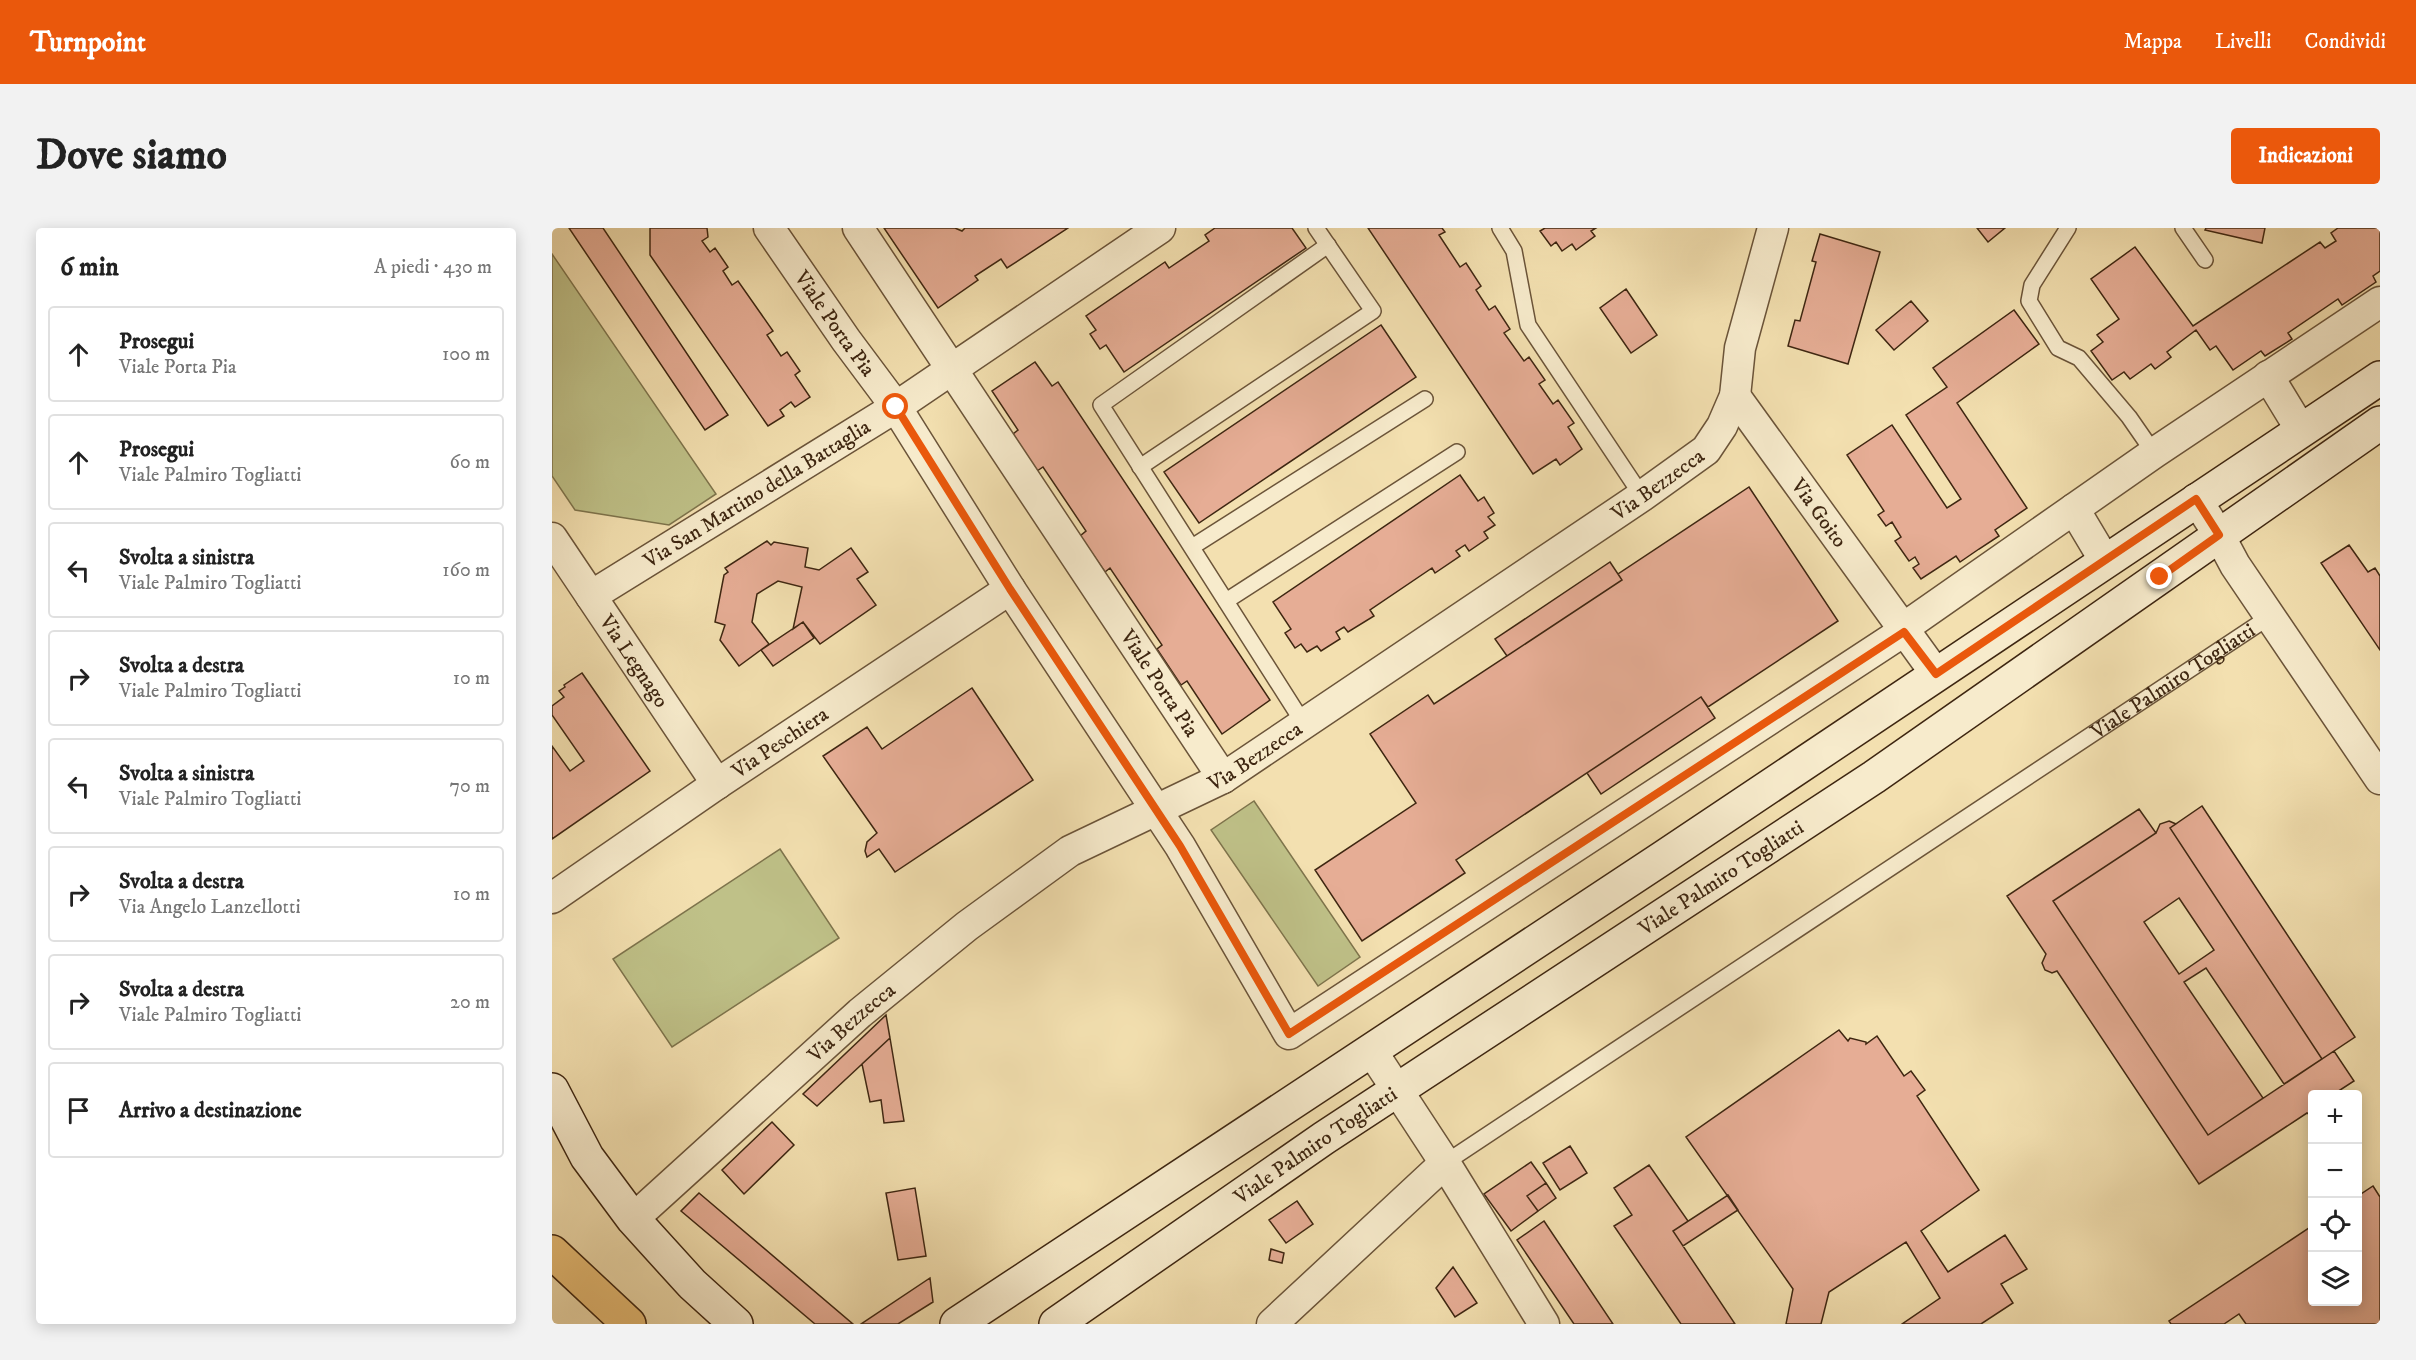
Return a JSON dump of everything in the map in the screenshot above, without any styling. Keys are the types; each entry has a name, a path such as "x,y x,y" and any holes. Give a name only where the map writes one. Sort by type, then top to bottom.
{"highway":[{"path":"552,1252 629,1324"},
{"path":"552,1279 613,1324"}],"street":[{"name":"Viale Porta Pia","path":"770,228 846,340 896,407 1010,589 1157,811"},
{"name":"Viale Porta Pia","path":"858,228 1223,778"},
{"name":"Via San Martino della Battaglia","path":"591,596 896,407 1160,228"},
{"name":"Via Bezzecca","path":"633,1219 860,1013 967,926 1070,851 1223,778 1642,496 1706,450 1722,426 1735,396 1740,348 1773,228"},
{"path":"1157,811 1180,846 1289,1034 1903,630 2154,453 2380,302"},
{"path":"2268,376 2301,430"},
{"path":"957,1324 2380,378"},
{"name":"Via Goito","path":"1735,396 1903,630"},
{"name":"Viale Palmiro Togliatti","path":"1056,1324 1324,1138 1874,777 2380,423"},
{"path":"2196,499 2269,617 2380,779"},
{"path":"2074,510 2105,561"},
{"name":"Via Legnago","path":"552,538 717,784"},
{"name":"Via Peschiera","path":"552,898 717,784 1010,589"},
{"path":"1903,630 1936,674"},
{"path":"1371,1050 1445,1163 1544,1324"},
{"path":"552,1090 587,1157 633,1219 692,1284 736,1324"},
{"path":"1272,1324 1445,1163"}],"lane":[{"path":"1140,467 1373,311 1316,228"},
{"path":"1500,228 1514,251 1528,325 1642,496"},
{"path":"2068,228 2032,285 2029,301 2058,348 2079,358 2129,417 2154,453"},
{"path":"2183,228 2205,260"},
{"path":"1304,724 1101,405 1328,245"},
{"path":"1192,547 1425,399"},
{"path":"1226,601 1457,452"},
{"name":"Viale Palmiro Togliatti","path":"1445,1163 2269,617"}],"green space":[{"path":"552,254 716,494 669,525 575,510 552,476"},
{"path":"1254,801 1360,957 1318,986 1211,830"},
{"path":"780,849 839,938 672,1047 613,959"}],"building":[{"path":"569,228 603,228 728,415 705,430"},
{"path":"650,228 707,228 708,237 702,241 710,252 715,248 728,267 723,271 732,285 738,281 773,331 767,335 781,356 787,352 800,371 795,375 810,397 795,407 791,402 780,410 784,416 768,426 650,255"},
{"path":"884,228 955,228 962,231 965,228 1068,228 1007,268 1001,259 975,276 978,280 938,308"},
{"path":"1215,228 1292,228 1306,248 1124,372 1106,345 1100,349 1090,334 1096,330 1086,316 1165,262 1169,268 1209,241 1205,235"},
{"path":"1368,228 1442,228 1445,232 1439,235 1460,267 1466,263 1481,286 1476,290 1489,310 1495,306 1510,329 1504,333 1524,361 1529,357 1545,380 1539,384 1553,404 1558,400 1574,423 1568,427 1582,449 1560,465 1556,459 1533,474"},
{"path":"1545,228 1596,228 1591,231 1595,236 1576,250 1572,244 1562,251 1556,242 1551,246 1540,231"},
{"path":"1977,228 2005,228 1988,242"},
{"path":"2206,228 2265,228 2262,243 2205,230"},
{"path":"2338,228 2380,228 2380,271 2373,276 2376,282 2342,305 2338,299 2288,333 2292,339 2265,356 2261,351 2233,370 2216,346 2210,350 2196,330 2167,352 2171,357 2155,369 2151,364 2130,379 2124,372 2112,380 2091,351 2103,342 2097,335 2119,319 2091,279 2135,247 2193,326 2320,242 2325,248 2336,241 2331,233"},
{"path":"1820,234 1880,252 1848,364 1788,346 1795,320 1800,321 1816,262 1812,261"},
{"path":"1626,289 1657,335 1631,353 1600,308"},
{"path":"1911,301 1928,321 1894,350 1876,330"},
{"path":"2014,310 2039,344 1957,403 2027,508 1995,530 1999,536 1960,562 1956,556 1921,579 1913,568 1919,564 1915,557 1909,561 1895,541 1901,537 1892,522 1886,526 1878,515 1884,511 1847,455 1892,425 1947,508 1961,499 1906,415 1947,387 1933,368"},
{"path":"1381,325 1416,377 1199,523 1164,472"},
{"path":"1035,362 1052,386 1058,382 1270,700 1222,734 1187,681 1181,685 1157,649 1162,645 1110,568 1105,572 1080,536 1086,531 1043,467 1037,471 1013,434 1018,430 992,391"},
{"path":"1460,475 1478,501 1484,497 1494,513 1488,517 1495,525 1484,532 1488,538 1469,551 1465,545 1456,551 1460,556 1435,573 1432,568 1370,610 1374,616 1348,632 1344,627 1336,632 1340,639 1321,651 1317,646 1307,652 1301,644 1295,648 1285,633 1291,629 1273,602"},
{"path":"1749,487 1838,621 1708,707 1701,697 1456,860 1465,873 1362,941 1315,870 1416,803 1370,734 1428,695 1434,704 1622,580 1618,574"},
{"path":"767,541 771,545 774,542 808,548 805,567 819,570 851,548 868,572 857,579 876,605 820,644 803,622 793,629 802,587 778,581 757,594 752,622 769,644 739,666 720,640 725,625 715,622 724,575 728,572 725,568"},
{"path":"2349,545 2368,572 2375,568 2380,576 2380,650 2321,563"},
{"path":"1610,562 1622,580 1507,656 1495,639"},
{"path":"803,622 814,638 773,666 761,650"},
{"path":"582,673 650,771 552,839 552,746 570,771 584,761 552,715 552,706 564,697 559,691 565,687 564,685"},
{"path":"972,688 1033,780 895,872 879,849 867,857 865,851 867,842 877,833 823,756 867,727 882,749"},
{"path":"1701,697 1715,718 1601,794 1587,773"},
{"path":"2202,806 2355,1037 2322,1059 2170,828"},
{"path":"2139,809 2156,833 2053,901 2208,1135 2334,1051 2354,1081 2340,1090 2308,1090 2308,1114 2199,1184 2057,971 2052,973 2045,970 2042,963 2046,954 2007,896"},
{"path":"2169,821 2176,824 2170,828 2322,1059 2284,1084 2206,968 2184,982 2263,1098 2208,1135 2053,901 2156,833 2160,824","holes":["2179,898 2214,950 2179,974 2144,922"]},
{"path":"886,1015 890,1038 817,1106 803,1094"},
{"path":"1839,1030 1848,1041 1850,1038 1866,1042 1866,1044 1877,1036 1904,1076 1911,1071 1925,1090 1917,1096 1979,1190 1921,1231 1948,1272 2005,1235 2027,1269 2001,1284 2013,1303 1981,1324 1902,1324 1940,1298 1906,1242 1829,1292 1821,1324 1786,1324 1793,1289 1686,1137"},
{"path":"890,1038 904,1121 884,1123 881,1100 870,1102 862,1064"},
{"path":"772,1122 794,1145 744,1194 722,1170"},
{"path":"1570,1146 1587,1173 1560,1190 1543,1163"},
{"path":"1531,1162 1546,1183 1527,1196 1538,1211 1511,1231 1484,1194"},
{"path":"1649,1165 1688,1221 1673,1231 1735,1324 1681,1324 1614,1226 1632,1215 1614,1188"},
{"path":"1546,1183 1556,1198 1538,1211 1527,1196"},
{"path":"2373,1186 2380,1197 2380,1324 2246,1324 2239,1314 2224,1324 2171,1324 2169,1321 2308,1229 2308,1306 2362,1306 2362,1193"},
{"path":"915,1188 926,1256 898,1260 886,1193"},
{"path":"699,1193 853,1324 815,1324 681,1211"},
{"path":"1728,1195 1738,1210 1683,1246 1673,1231"},
{"path":"1297,1201 1313,1224 1286,1243 1269,1220"},
{"path":"1544,1221 1613,1324 1574,1324 1517,1240"},
{"path":"1271,1249 1284,1253 1282,1263 1269,1260"},
{"path":"1453,1267 1477,1303 1455,1317 1436,1288"},
{"path":"930,1278 933,1302 898,1324 861,1324"}],"route":[{"path":"896,407 1010,589 1180,846 1289,1034 1904,632 1936,674 2196,499 2219,535 2160,577"}]}
